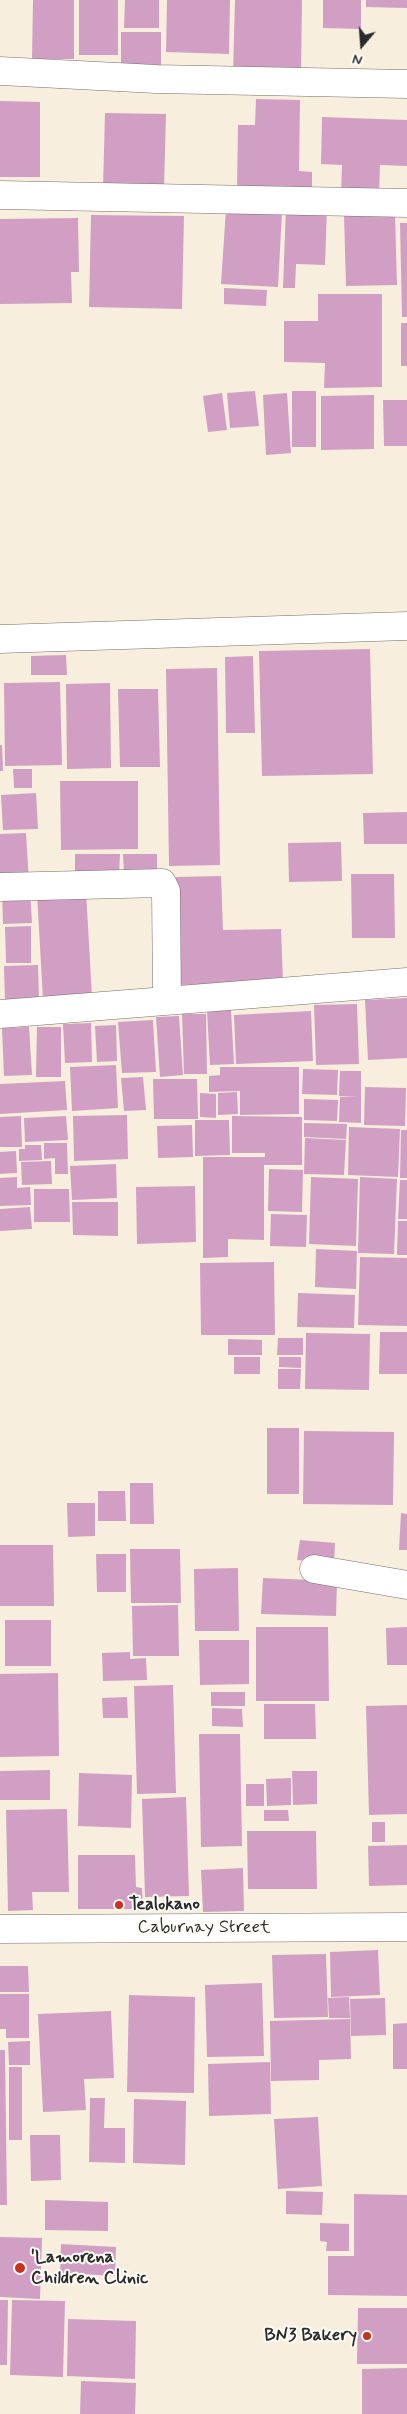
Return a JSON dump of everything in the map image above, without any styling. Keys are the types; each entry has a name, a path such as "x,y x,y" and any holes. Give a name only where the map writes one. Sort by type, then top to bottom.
{"street":[{"path":"0,71 156,79 407,84"},
{"path":"0,195 407,203"},
{"path":"0,639 407,626"},
{"path":"0,887 162,883 166,890 167,1000"},
{"path":"0,1014 407,982"},
{"path":"314,1569 407,1585"},
{"name":"Caburnay Street","path":"0,1930 407,1927"}],"building":[{"path":"33,0 74,0 74,59 32,59"},
{"path":"79,0 118,0 118,55 79,55"},
{"path":"125,0 159,0 159,28 124,28"},
{"path":"167,0 230,0 229,54 166,52"},
{"path":"235,0 302,0 301,73 233,72"},
{"path":"323,0 361,0 361,29 323,28"},
{"path":"366,0 407,0 407,8 366,7"},
{"path":"121,32 161,32 161,67 121,67"},
{"path":"256,99 300,100 299,171 312,172 312,190 237,190 238,125 255,125"},
{"path":"0,101 40,102 40,177 0,177"},
{"path":"105,113 166,114 164,189 103,188"},
{"path":"322,117 407,120 407,166 380,165 379,194 341,193 342,165 321,164"},
{"path":"286,206 327,208 325,265 296,264 295,288 283,288"},
{"path":"226,209 282,212 278,287 221,284"},
{"path":"395,214 397,285 346,286 344,215"},
{"path":"91,215 184,216 182,309 89,307"},
{"path":"78,218 79,272 71,272 72,303 0,304 0,219"},
{"path":"400,223 407,223 407,317 402,317"},
{"path":"224,288 267,290 266,306 224,304"},
{"path":"318,294 382,294 382,387 324,388 325,363 284,362 284,321 318,321"},
{"path":"401,323 407,323 407,366 401,366"},
{"path":"255,391 259,426 230,428 227,393"},
{"path":"292,391 316,391 316,447 292,447"},
{"path":"222,393 227,430 208,432 203,396"},
{"path":"287,393 291,453 266,455 263,395"},
{"path":"374,395 374,449 321,450 321,396"},
{"path":"383,400 407,400 407,446 384,446"},
{"path":"370,649 373,774 262,776 259,651"},
{"path":"66,655 67,675 31,675 31,656"},
{"path":"253,656 255,733 226,733 225,657"},
{"path":"217,668 220,865 169,866 166,669"},
{"path":"60,682 62,765 5,766 4,683"},
{"path":"110,683 111,768 67,769 66,684"},
{"path":"118,689 158,689 160,767 120,767"},
{"path":"0,745 2,745 3,771 0,771"},
{"path":"13,769 32,769 32,788 14,788"},
{"path":"60,781 138,781 138,849 61,850"},
{"path":"36,793 38,829 3,830 1,795"},
{"path":"407,812 407,844 364,844 363,813"},
{"path":"26,833 29,882 0,883 0,834"},
{"path":"341,842 342,881 289,882 288,843"},
{"path":"75,854 120,854 119,875 75,876"},
{"path":"123,854 157,854 157,876 124,876"},
{"path":"351,874 394,874 395,938 352,938"},
{"path":"221,876 223,930 281,929 283,982 179,985 176,877"},
{"path":"30,890 32,923 3,924 2,891"},
{"path":"86,891 92,997 43,999 37,894"},
{"path":"31,926 31,963 6,963 5,927"},
{"path":"38,965 39,1001 5,1002 4,966"},
{"path":"407,998 407,1058 368,1060 365,1000"},
{"path":"357,1004 359,1064 316,1065 314,1005"},
{"path":"231,1010 234,1064 210,1065 207,1011"},
{"path":"311,1011 313,1061 236,1064 234,1015"},
{"path":"182,1014 206,1014 207,1074 184,1074"},
{"path":"179,1016 183,1075 160,1077 156,1017"},
{"path":"153,1020 156,1072 122,1073 118,1022"},
{"path":"91,1023 92,1062 65,1063 63,1024"},
{"path":"116,1025 117,1061 97,1062 95,1026"},
{"path":"29,1027 32,1075 4,1076 2,1028"},
{"path":"37,1027 61,1027 61,1077 36,1077"},
{"path":"116,1065 118,1108 72,1111 70,1067"},
{"path":"220,1067 299,1067 299,1114 240,1115 240,1091 209,1092 209,1076 220,1075"},
{"path":"303,1069 338,1070 337,1095 302,1094"},
{"path":"340,1071 361,1071 361,1123 339,1122 340,1097 357,1097 339,1096"},
{"path":"143,1077 146,1110 124,1111 121,1078"},
{"path":"153,1079 197,1079 198,1119 154,1119"},
{"path":"65,1081 67,1110 0,1114 0,1084"},
{"path":"365,1087 406,1088 405,1126 364,1125"},
{"path":"237,1092 238,1114 218,1115 218,1093"},
{"path":"200,1093 216,1094 216,1118 200,1117"},
{"path":"304,1099 338,1100 337,1121 304,1120"},
{"path":"127,1115 128,1159 74,1161 73,1116"},
{"path":"21,1116 22,1147 0,1147 0,1117"},
{"path":"66,1116 68,1140 25,1142 24,1118"},
{"path":"232,1116 302,1117 302,1165 264,1165 264,1240 228,1239 228,1257 203,1258 203,1157 265,1157 265,1153 232,1153"},
{"path":"195,1120 229,1120 230,1155 195,1156"},
{"path":"304,1123 347,1124 346,1139 304,1137"},
{"path":"192,1125 193,1157 158,1158 157,1126"},
{"path":"349,1127 400,1129 398,1177 348,1175"},
{"path":"401,1130 407,1130 407,1178 400,1178"},
{"path":"305,1138 346,1140 344,1175 304,1174"},
{"path":"44,1143 67,1143 68,1174 55,1174 55,1158 44,1159"},
{"path":"25,1145 41,1145 42,1160 19,1161 19,1149 25,1149"},
{"path":"16,1151 17,1173 0,1174 0,1152"},
{"path":"51,1161 52,1184 22,1185 21,1162"},
{"path":"116,1164 117,1198 72,1200 70,1166"},
{"path":"269,1169 303,1170 302,1212 268,1211"},
{"path":"17,1177 17,1188 30,1187 31,1205 0,1206 0,1178"},
{"path":"311,1177 358,1179 356,1246 309,1244"},
{"path":"360,1177 397,1179 394,1254 358,1253"},
{"path":"400,1180 407,1180 407,1219 398,1219"},
{"path":"195,1186 196,1242 137,1244 136,1187"},
{"path":"34,1189 69,1189 70,1222 34,1222"},
{"path":"72,1202 118,1202 118,1236 73,1235"},
{"path":"30,1207 32,1229 0,1231 0,1209"},
{"path":"271,1214 307,1215 306,1247 270,1246"},
{"path":"398,1221 407,1221 407,1255 397,1255"},
{"path":"316,1249 357,1251 356,1289 315,1287"},
{"path":"360,1257 407,1258 407,1326 358,1325"},
{"path":"274,1262 275,1335 201,1335 200,1263"},
{"path":"298,1293 355,1295 354,1328 297,1327"},
{"path":"380,1332 407,1332 407,1374 379,1374"},
{"path":"306,1333 370,1334 369,1390 305,1389"},
{"path":"278,1338 303,1338 303,1355 277,1355"},
{"path":"228,1339 262,1340 262,1355 228,1355"},
{"path":"234,1357 260,1357 260,1374 234,1374"},
{"path":"279,1357 301,1357 301,1368 279,1367"},
{"path":"278,1369 301,1369 300,1389 278,1389"},
{"path":"267,1428 299,1428 299,1494 267,1494"},
{"path":"304,1431 394,1432 393,1505 303,1504"},
{"path":"130,1483 153,1483 154,1524 130,1524"},
{"path":"98,1491 125,1491 126,1521 98,1521"},
{"path":"67,1503 95,1503 95,1536 68,1537"},
{"path":"401,1513 407,1514 407,1550 399,1550"},
{"path":"300,1540 335,1543 334,1563 297,1560"},
{"path":"0,1545 53,1545 54,1606 0,1606"},
{"path":"130,1549 180,1549 181,1603 131,1603"},
{"path":"96,1554 126,1554 126,1592 97,1592"},
{"path":"238,1568 239,1631 195,1631 194,1569"},
{"path":"263,1578 337,1581 336,1616 261,1614"},
{"path":"178,1605 179,1656 133,1656 132,1606"},
{"path":"5,1620 51,1620 51,1666 5,1666"},
{"path":"256,1627 328,1627 329,1701 256,1701"},
{"path":"407,1627 407,1665 387,1665 386,1628"},
{"path":"199,1640 249,1640 249,1684 200,1685"},
{"path":"130,1652 130,1659 146,1658 147,1680 103,1681 102,1653"},
{"path":"58,1673 59,1756 0,1757 0,1674"},
{"path":"173,1685 176,1793 137,1794 134,1686"},
{"path":"211,1692 245,1692 245,1706 211,1706"},
{"path":"127,1697 128,1718 103,1718 102,1698"},
{"path":"264,1704 315,1704 316,1739 264,1739"},
{"path":"407,1705 407,1814 369,1815 366,1706"},
{"path":"212,1708 242,1709 243,1727 212,1726"},
{"path":"199,1734 240,1734 242,1846 201,1847"},
{"path":"50,1770 50,1800 0,1800 0,1771"},
{"path":"292,1771 317,1771 317,1804 293,1805"},
{"path":"79,1773 132,1775 131,1828 78,1826"},
{"path":"291,1778 291,1805 267,1806 266,1779"},
{"path":"246,1784 264,1784 264,1806 246,1806"},
{"path":"186,1797 189,1896 145,1897 142,1799"},
{"path":"67,1809 69,1892 32,1892 33,1910 8,1911 6,1810"},
{"path":"264,1810 288,1810 289,1821 264,1821"},
{"path":"372,1822 385,1822 385,1842 372,1842"},
{"path":"247,1831 316,1831 317,1889 248,1889"},
{"path":"407,1845 407,1885 369,1886 368,1846"},
{"path":"78,1855 135,1855 136,1887 142,1888 143,1909 78,1909"},
{"path":"243,1868 244,1911 203,1912 201,1870"},
{"path":"378,1950 380,1995 331,1997 330,1952"},
{"path":"326,1954 328,2017 274,2018 272,1955"},
{"path":"0,1966 28,1966 29,1992 0,1992"},
{"path":"262,1983 264,2056 207,2057 205,1985"},
{"path":"0,1994 29,1994 29,2038 6,2038 6,2029 0,2029"},
{"path":"129,1995 195,1997 194,2093 127,2092"},
{"path":"349,1997 350,2018 329,2018 328,1998"},
{"path":"385,1998 386,2035 351,2036 350,1999"},
{"path":"111,2011 114,2078 84,2079 86,2110 43,2112 38,2014"},
{"path":"350,2019 351,2059 319,2060 319,2080 271,2081 270,2021"},
{"path":"407,2023 407,2069 393,2069 393,2024"},
{"path":"30,2041 30,2065 9,2065 8,2042"},
{"path":"0,2050 5,2050 7,2205 0,2205"},
{"path":"270,2062 271,2114 209,2116 208,2064"},
{"path":"9,2067 22,2067 22,2140 9,2140"},
{"path":"90,2098 105,2098 104,2128 125,2128 125,2163 89,2162"},
{"path":"134,2099 186,2101 185,2165 133,2163"},
{"path":"318,2117 322,2186 278,2189 274,2119"},
{"path":"30,2135 60,2135 61,2180 31,2181"},
{"path":"286,2191 323,2192 322,2215 286,2214"},
{"path":"354,2194 407,2195 407,2296 328,2295 328,2256 354,2256"},
{"path":"45,2200 108,2202 108,2231 45,2230"},
{"path":"320,2223 349,2224 349,2251 326,2251 327,2242 320,2241"},
{"name":"'Lamorena Children Clinic","path":"0,2237 42,2238 40,2299 0,2297"},
{"path":"61,2244 116,2247 115,2276 60,2273"},
{"path":"0,2300 8,2300 7,2365 0,2365"},
{"path":"12,2300 65,2301 63,2377 10,2375"},
{"path":"358,2308 407,2308 407,2364 357,2364"},
{"path":"68,2319 136,2321 135,2379 67,2376"},
{"path":"407,2368 407,2414 362,2414 362,2369"},
{"path":"81,2381 136,2383 135,2414 80,2414"}],"place":[{"name":"Tealokano","path":"119,1905"},
{"name":"'Lamorena Children Clinic","path":"20,2268"},
{"name":"BN3 Bakery","path":"367,2336"}]}
